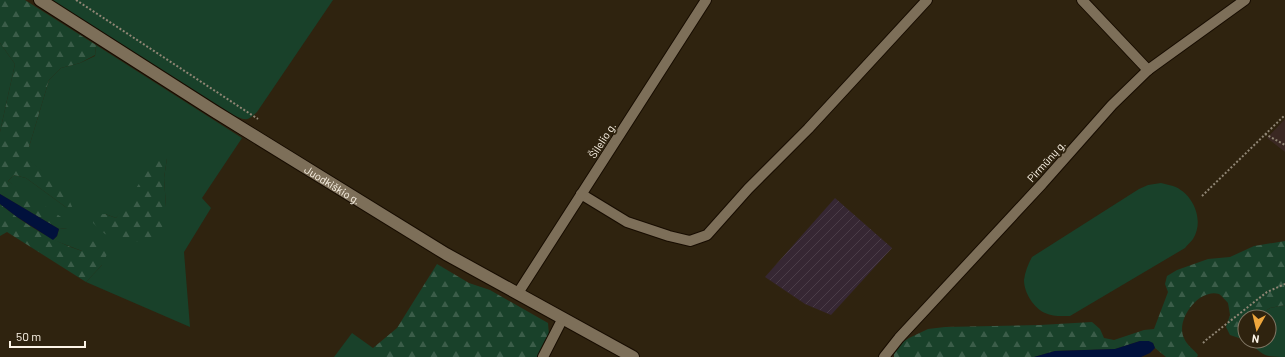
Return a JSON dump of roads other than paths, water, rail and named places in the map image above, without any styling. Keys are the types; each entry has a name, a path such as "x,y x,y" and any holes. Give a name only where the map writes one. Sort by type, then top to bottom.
{"street":[{"name":"Juodkiškio g.","path":"40,0 214,111 446,254 633,357"},
{"name":"Šilelio g.","path":"518,293 706,0"},
{"path":"581,194 627,222 669,236 690,242 708,236 748,189 808,128 927,0"},
{"path":"1082,0 1148,70"},
{"name":"Pirmūnų g.","path":"884,357 899,338 1042,184 1112,105 1148,70 1245,0"},
{"path":"543,357 563,318"}],"water":[{"path":"0,194 59,229 57,236 53,240 17,217 0,204"},
{"path":"1140,341 1149,341 1153,343 1155,348 1150,353 1141,357 1034,357 1055,351 1115,349"}]}
